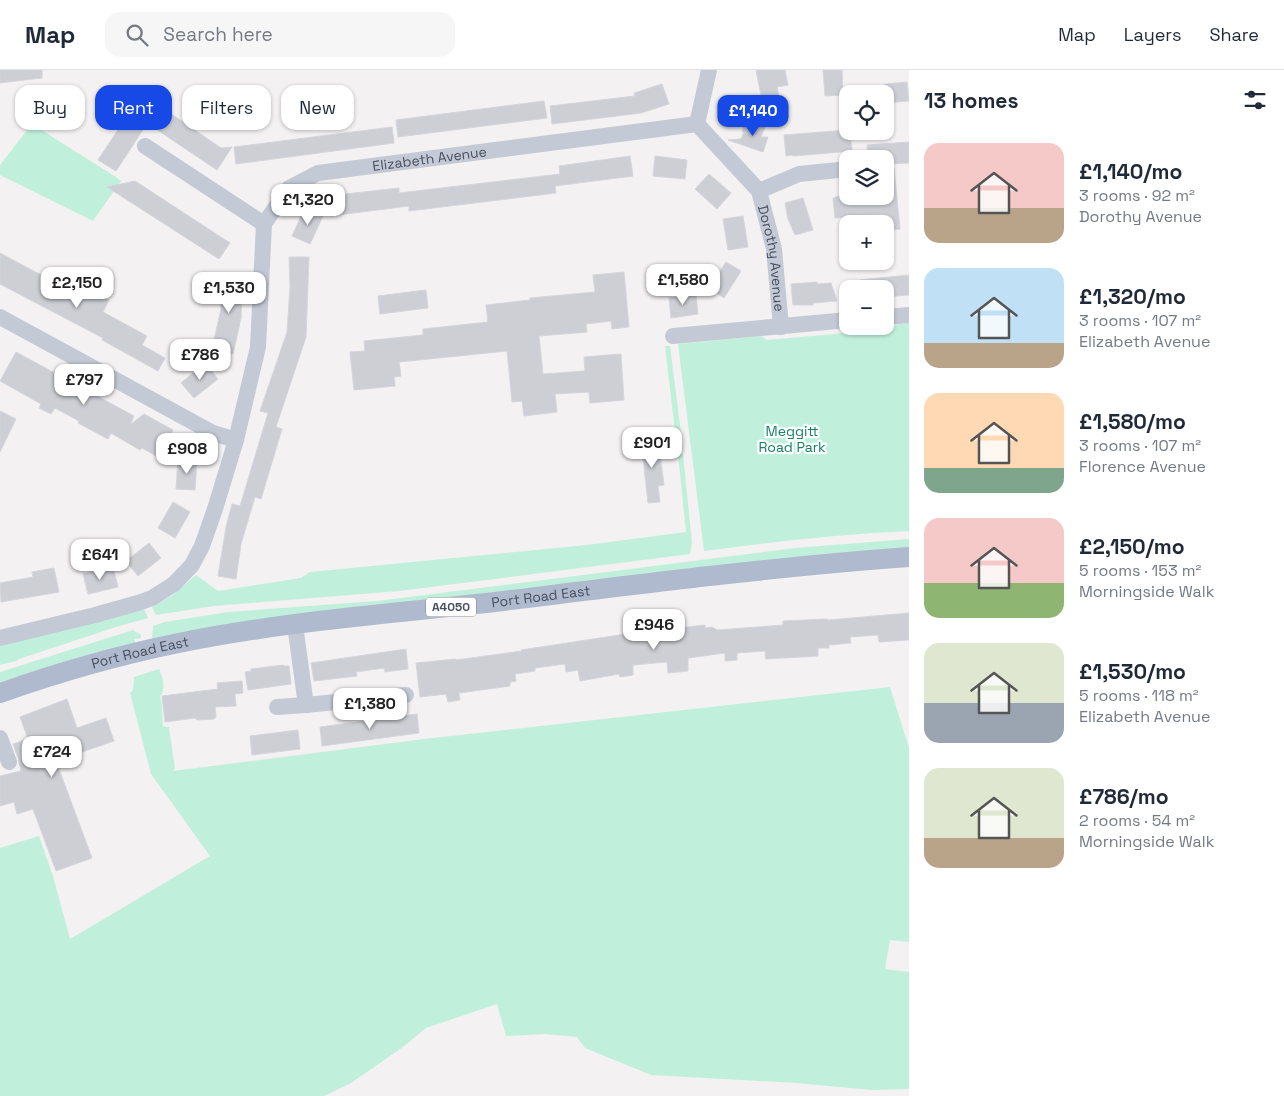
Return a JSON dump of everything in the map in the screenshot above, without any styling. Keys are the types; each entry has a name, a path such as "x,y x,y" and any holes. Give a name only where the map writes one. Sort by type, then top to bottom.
{"main road":[{"name":"Port Road East","path":"0,693 74,669 138,652 221,636 295,625 779,568 909,557"}],"street":[{"path":"697,124 709,70"},
{"name":"Dorothy Avenue","path":"697,124 759,191 774,249 781,326"},
{"name":"Elizabeth Avenue","path":"264,224 289,188 318,173 697,124"},
{"path":"0,638 138,603 152,598 174,584 192,565 208,531 236,440 258,347 264,224 145,146"},
{"path":"759,191 799,174 839,171"},
{"path":"894,316 909,314"},
{"path":"673,336 839,321"},
{"path":"2,323 213,433 236,440"},
{"path":"295,625 306,705"},
{"path":"277,707 306,705 396,691"},
{"path":"1,744 9,762"}],"green space":[{"path":"27,130 42,130 121,181 93,221 0,175 0,165"},
{"name":"Meggitt Road Park","path":"909,323 909,531 857,534 704,551 678,344 761,336 767,340 839,334 894,335 894,327 898,324"},
{"path":"665,346 670,346 683,449 677,449"},
{"path":"678,454 683,454 692,543 690,554 399,591 214,606 156,615 152,607 173,595 196,575 218,591 301,578 310,572 587,545 686,532"},
{"path":"909,539 909,548 152,639 153,626 165,622 228,612 377,601 795,548"},
{"path":"144,609 148,618 0,665 0,644"},
{"path":"133,630 141,635 141,638 134,639 136,644 93,653 0,682 0,672"},
{"path":"159,669 163,683 160,697 163,726 169,727 175,769 173,771 424,739 890,687 909,748 909,942 890,940 885,969 909,972 909,1089 872,1090 796,1083 651,1075 585,1048 577,1037 545,1034 506,1036 497,1004 426,1028 403,1047 351,1083 324,1096 0,1096 0,848 39,836 53,876 70,939 210,856 151,774 130,693 133,690 134,677"}],"building":[{"path":"0,70 42,70 42,78 0,83"},
{"path":"756,70 785,70 788,85 777,87 780,103 763,106"},
{"path":"823,70 842,70 843,85 839,85 839,95 825,96"},
{"path":"907,82 909,101 894,102 894,85 885,84"},
{"path":"662,84 669,104 641,113 552,124 550,106 635,96 634,93"},
{"path":"544,101 547,118 398,137 396,120"},
{"path":"172,114 182,121 182,130 195,130 221,148 232,147 217,170 157,130 172,130"},
{"path":"746,120 765,127 761,137 768,137 763,152 728,140 741,139"},
{"path":"392,127 394,143 236,164 234,147"},
{"path":"118,130 143,130 116,171 98,160"},
{"path":"839,131 839,140 851,140 852,150 786,156 784,135"},
{"path":"909,142 909,163 894,164 894,150 867,150 867,145"},
{"path":"630,156 633,176 555,186 556,193 409,211 409,206 330,216 328,196 399,188 399,193 560,174 559,166"},
{"path":"655,156 687,160 685,179 653,176"},
{"path":"894,168 900,229 894,229 894,215 839,215 839,218 835,218 833,198 839,196 839,205 894,205"},
{"path":"709,174 731,193 717,209 695,189"},
{"path":"135,181 230,243 219,259 107,187"},
{"path":"803,198 813,230 795,235 788,219 785,203"},
{"path":"305,208 323,216 310,244 292,236"},
{"path":"743,216 748,247 728,250 723,219"},
{"path":"0,253 73,292 77,284 109,300 103,312 147,336 142,345 165,358 158,371 102,340 103,338 0,284"},
{"path":"289,257 309,257 306,337 276,427 282,429 261,499 255,497 241,544 236,579 218,576 232,504 240,506 268,413 260,411 287,332 290,287"},
{"path":"726,262 741,271 724,298 709,288"},
{"path":"624,272 629,327 612,329 611,321 586,324 587,332 539,336 543,374 585,371 584,357 621,354 624,400 590,403 589,392 555,394 557,412 524,416 522,401 512,402 507,351 399,362 401,376 394,377 395,386 354,390 350,352 365,351 364,341 423,335 423,329 488,322 486,305 530,300 530,298 595,292 593,275"},
{"path":"221,275 242,275 241,318 233,354 212,349 221,309"},
{"path":"909,275 909,295 894,296 894,280 860,280"},
{"path":"817,282 818,284 831,283 837,301 813,303 813,305 793,305 791,284"},
{"path":"426,290 428,308 380,314 378,296"},
{"path":"696,295 698,314 671,318 669,298"},
{"path":"16,352 134,416 130,425 144,414 173,430 158,457 142,448 140,450 111,433 108,439 55,408 51,414 39,408 41,404 0,381"},
{"path":"205,363 218,379 194,398 181,383"},
{"path":"0,411 16,419 0,452"},
{"path":"658,438 664,485 658,486 660,502 648,503 641,440"},
{"path":"178,459 197,460 195,490 176,489"},
{"path":"173,502 190,512 175,538 158,528"},
{"path":"149,543 161,558 138,576 126,561"},
{"path":"113,567 118,587 88,594 83,574"},
{"path":"54,568 59,592 1,602 0,583 33,577 32,572"},
{"path":"909,613 909,640 879,642 878,635 850,637 851,643 829,645 829,648 818,648 818,656 766,659 765,651 737,653 737,660 725,661 725,653 688,658 688,671 668,673 667,662 633,665 633,675 620,677 619,674 580,681 578,670 566,672 565,664 535,668 535,671 515,674 516,681 510,682 510,686 459,693 460,700 448,702 446,694 420,697 416,663 456,660 522,651 639,632 638,623 660,621 661,630 705,625 705,628 712,627 717,630 783,625 783,621 828,620"},
{"path":"406,649 408,669 385,672 384,668 356,672 357,676 314,681 311,663"},
{"path":"289,666 291,684 248,690 245,672 251,671 251,669"},
{"path":"242,681 243,693 235,694 236,706 215,707 216,717 214,719 197,720 195,718 165,722 162,696 218,689 217,683"},
{"path":"67,699 77,728 106,718 114,741 56,761 92,858 56,871 33,809 17,814 14,802 0,806 0,776 21,771 13,744 28,739 20,717"},
{"path":"417,714 419,733 322,746 320,727"},
{"path":"298,730 300,749 252,755 250,736"}]}
